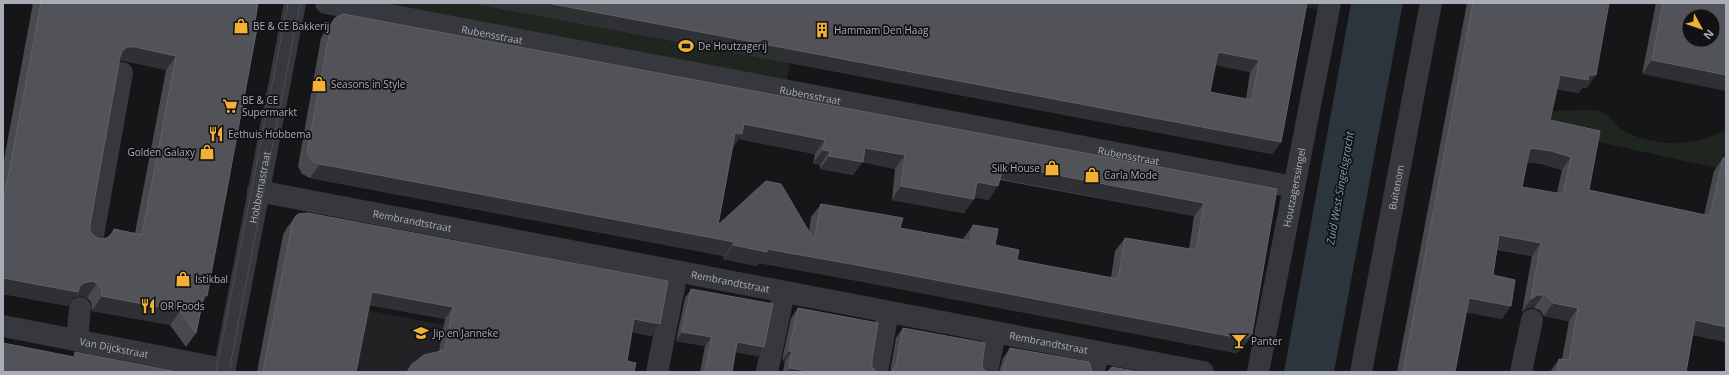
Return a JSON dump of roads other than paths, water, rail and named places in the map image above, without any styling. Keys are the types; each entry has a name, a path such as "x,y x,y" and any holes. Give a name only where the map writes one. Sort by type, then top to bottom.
{"street":[{"name":"Hobbemastraat","path":"224,370 295,3"},
{"name":"Rubensstraat","path":"326,3 1294,187"},
{"name":"Houtzagerssingel","path":"1258,372 1330,3"},
{"name":"Buitenom","path":"1361,372 1431,3"},
{"path":"92,241 122,73"},
{"name":"Rembrandtstraat","path":"258,191 995,333 1096,362 1203,372"},
{"path":"657,372 677,272"},
{"path":"767,372 784,292"},
{"path":"77,340 80,308"},
{"path":"877,372 888,312"},
{"path":"1521,372 1532,320"},
{"name":"Van Dijckstraat","path":"3,326 224,370"},
{"path":"987,372 995,333"}],"water":[{"name":"Zuid West Singelsgracht","path":"1351,3 1403,3 1334,372 1284,372"}],"tram line":[{"path":"216,372 288,3"},
{"path":"229,372 300,3"}],"place":[{"name":"BE & CE Bakkerij","path":"241,26"},
{"name":"Hammam Den Haag","path":"822,30"},
{"name":"De Houtzagerij","path":"686,46"},
{"name":"Seasons in Style","path":"319,84"},
{"name":"BE & CE Supermarkt","path":"230,106"},
{"name":"Eethuis Hobbema","path":"216,134"},
{"name":"Golden Galaxy","path":"207,152"},
{"name":"Silk House","path":"1052,168"},
{"name":"Carla Mode","path":"1092,175"},
{"name":"Istikbal","path":"183,279"},
{"name":"OR Foods","path":"148,306"},
{"name":"Jip en Janneke","path":"421,333"},
{"name":"Panter","path":"1239,341"}]}
